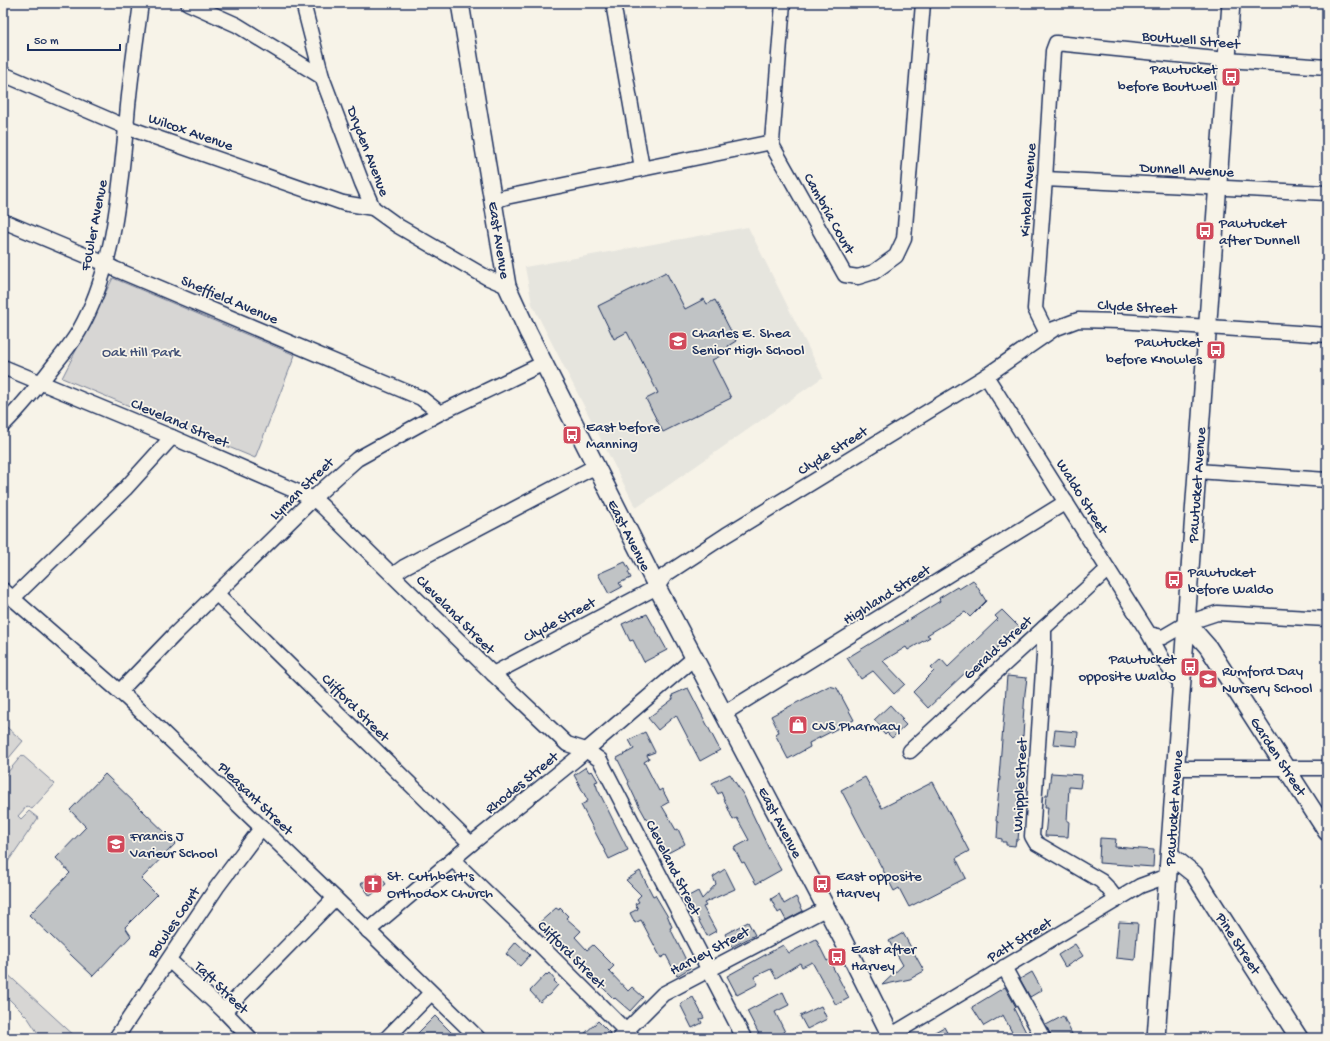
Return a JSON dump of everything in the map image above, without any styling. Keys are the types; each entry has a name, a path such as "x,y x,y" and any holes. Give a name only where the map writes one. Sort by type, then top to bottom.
{"main road":[{"name":"East Avenue","path":"460,3 507,286 528,332 657,586 723,714 827,908 891,1037"},
{"name":"Pawtucket Avenue","path":"1156,1038 1231,3"},
{"name":"Garden Street","path":"1187,623 1208,647 1327,832"},
{"name":"Pine Street","path":"1170,855 1194,874 1300,1038"}],"street":[{"name":"Fowler Avenue","path":"3,424 41,382 79,330 106,264 119,196 141,3"},
{"path":"188,3 237,25 322,77"},
{"name":"Dryden Avenue","path":"303,3 322,77 373,208 398,226 486,277 507,286"},
{"path":"613,3 642,168"},
{"path":"494,201 506,197 642,168 772,142 783,3"},
{"name":"Cambria Court","path":"772,142 844,275 858,277 874,272 896,256 904,238 923,3"},
{"name":"Boutwell Street","path":"1055,48 1056,44 1227,60 1327,67"},
{"name":"Kimball Avenue","path":"1047,333 1036,309 1052,51 1055,48"},
{"name":"Wilcox Avenue","path":"3,74 126,126 343,203 373,208"},
{"name":"Dunnell Avenue","path":"1045,179 1327,194"},
{"name":"Sheffield Avenue","path":"3,221 421,398 440,413"},
{"name":"Clyde Street","path":"492,674 657,586 665,575 726,535 986,376 1054,328 1078,320 1327,335"},
{"name":"Lyman Street","path":"120,691 174,635 356,459 440,413 544,363"},
{"name":"Cleveland Street","path":"3,367 172,437 314,499 322,506 492,674 567,744 586,750 596,756 602,764 744,1038"},
{"name":"Waldo Street","path":"986,376 1149,634 1163,660 1182,685"},
{"path":"8,594 125,489 172,437"},
{"path":"393,575 404,567 596,466"},
{"path":"1197,471 1327,480"},
{"name":"Highland Street","path":"723,714 1066,502"},
{"name":"Gerald Street","path":"910,751 1108,569"},
{"name":"Pleasant Street","path":"8,594 120,691 478,1038"},
{"name":"Clifford Street","path":"217,594 471,844"},
{"path":"1149,634 1163,636 1187,623 1217,613 1327,619"},
{"name":"Whipple Street","path":"1044,628 1044,655 1032,836 1036,843 1101,881 1117,900"},
{"name":"Rhodes Street","path":"368,931 694,658"},
{"path":"1176,768 1327,768"},
{"name":"Bowles Court","path":"116,1038 217,886 262,827"},
{"name":"Clifford Street","path":"453,860 515,920 626,1036"},
{"name":"Patt Street","path":"891,1037 1004,967 1140,886 1159,879 1168,878"},
{"path":"224,1011 335,898"},
{"name":"Harvey Street","path":"626,1036 663,994 827,908"},
{"name":"Taft Street","path":"169,960 224,1011 250,1038"},
{"path":"1004,967 1043,1038"},
{"path":"387,1038 431,993"}],"shaded area":[{"name":"Charles E. Shea Senior High School","path":"748,227 823,377 636,508 532,304 525,267"}],"green space":[{"name":"Oak Hill Park","path":"113,278 295,355 255,458 62,378"},
{"path":"3,724 23,741 3,765"},
{"path":"22,755 55,784 32,809 27,806 18,816 21,819 29,811 38,818 3,869 3,778"},
{"path":"3,970 77,1038 41,1038 28,1018 3,993"}],"building":[{"path":"666,272 685,309 704,299 707,304 715,300 736,341 728,346 731,351 712,360 731,398 663,432 646,399 658,393 627,332 614,339 598,306"},
{"path":"625,562 630,571 628,572 631,578 619,583 622,587 609,594 598,574"},
{"path":"973,580 986,601 970,617 965,612 927,635 930,637 908,650 906,647 883,661 905,684 894,694 873,671 861,679 847,658 940,601 939,598 957,587 959,589"},
{"path":"1002,610 1019,627 968,675 966,672 928,708 913,692 934,671 931,668 941,659 948,667 998,619 995,616"},
{"path":"647,614 667,650 644,662 633,640 630,641 622,624"},
{"path":"1007,676 1027,678 1017,811 1019,811 1019,829 1018,840 1016,840 1015,846 1006,845 1006,842 1002,842 1002,839 997,838 998,822 996,821"},
{"path":"829,686 837,688 854,720 809,743 810,747 788,759 775,734 779,732 771,716"},
{"path":"688,688 720,750 700,761 676,715 658,730 648,718 673,699 672,695"},
{"path":"890,705 903,719 901,720 906,725 892,738 887,733 885,735 879,728 881,726 874,720"},
{"path":"1055,730 1078,732 1077,746 1053,744"},
{"path":"645,732 655,752 647,755 649,759 644,762 659,791 662,789 669,802 662,806 676,830 678,829 685,844 666,854 637,802 617,758 634,749 629,740"},
{"path":"586,767 589,772 592,771 598,781 595,782 597,788 628,850 609,859 581,805 588,801 574,775"},
{"path":"1051,773 1082,775 1080,788 1069,787 1067,821 1069,821 1068,837 1045,836 1048,807 1045,807 1046,795 1048,795"},
{"path":"105,774 176,843 141,879 157,895 125,927 131,936 93,976 29,915 70,873 56,858 86,827 70,810"},
{"path":"730,774 744,796 769,849 781,870 756,884 744,862 742,863 734,848 749,840 737,818 733,820 721,792 718,794 712,783"},
{"path":"865,777 882,808 933,782 969,851 956,858 966,878 909,907 899,888 894,891 841,790"},
{"path":"1100,838 1116,839 1115,847 1154,850 1153,867 1099,863"},
{"path":"725,869 735,889 704,903 706,906 703,907 716,931 707,936 694,912 691,913 686,902 689,901 687,897 698,891 702,899 716,884 713,877"},
{"path":"640,871 653,896 655,895 668,917 672,927 670,928 690,968 677,976 666,955 661,958 641,920 635,923 630,913 638,909 635,904 639,902 637,899 641,895 626,880"},
{"name":"St. Cuthbert's Orthodox Church","path":"377,872 386,884 370,896 361,884"},
{"path":"779,894 784,904 796,897 803,911 786,920 781,911 778,913 771,899"},
{"path":"556,908 559,910 560,908 568,916 566,918 581,931 575,937 587,950 593,945 614,966 609,971 628,991 632,987 643,997 630,1011 615,998 614,999 539,923"},
{"path":"748,922 755,935 732,947 725,934"},
{"path":"1119,922 1138,923 1135,960 1116,958"},
{"path":"903,933 924,971 910,979 882,985 903,965 889,941"},
{"path":"816,939 849,998 836,1005 812,962 802,967 800,963 776,978 771,969 754,977 758,984 737,995 727,976 783,945 789,953"},
{"path":"516,942 530,955 520,966 506,954"},
{"path":"1075,944 1083,956 1065,967 1058,955"},
{"path":"1032,972 1042,990 1030,997 1020,979"},
{"path":"549,973 558,985 540,1002 530,991 546,974 547,975"},
{"path":"1005,987 1016,1007 1014,1009 1029,1038 1015,1038 1003,1015 984,1026 972,1007"},
{"path":"783,992 789,1005 775,1012 785,1032 773,1038 761,1038 747,1011"},
{"path":"693,997 704,1018 700,1019 702,1023 692,1028 680,1004"},
{"path":"821,1006 827,1019 807,1029 800,1016"},
{"path":"435,1016 457,1038 413,1038"},
{"path":"1063,1016 1074,1038 1052,1038 1046,1025"},
{"path":"598,1021 610,1033 604,1038 580,1038"},
{"path":"944,1027 950,1038 924,1038"}],"place":[{"name":"Pawtucket before Boutwell","path":"1231,77"},
{"name":"Pawtucket after Dunnell","path":"1205,231"},
{"name":"Charles E. Shea Senior High School","path":"678,341"},
{"name":"Pawtucket before Knowles","path":"1216,350"},
{"name":"East before Manning","path":"572,435"},
{"name":"Pawtucket before Waldo","path":"1174,580"},
{"name":"Pawtucket opposite Waldo","path":"1190,667"},
{"name":"Rumford Day Nursery School","path":"1208,679"},
{"name":"CVS Pharmacy","path":"798,725"},
{"name":"Francis J Varieur School","path":"116,844"},
{"name":"St. Cuthbert's Orthodox Church","path":"373,884"},
{"name":"East opposite Harvey","path":"822,884"},
{"name":"East after Harvey","path":"837,957"}]}
